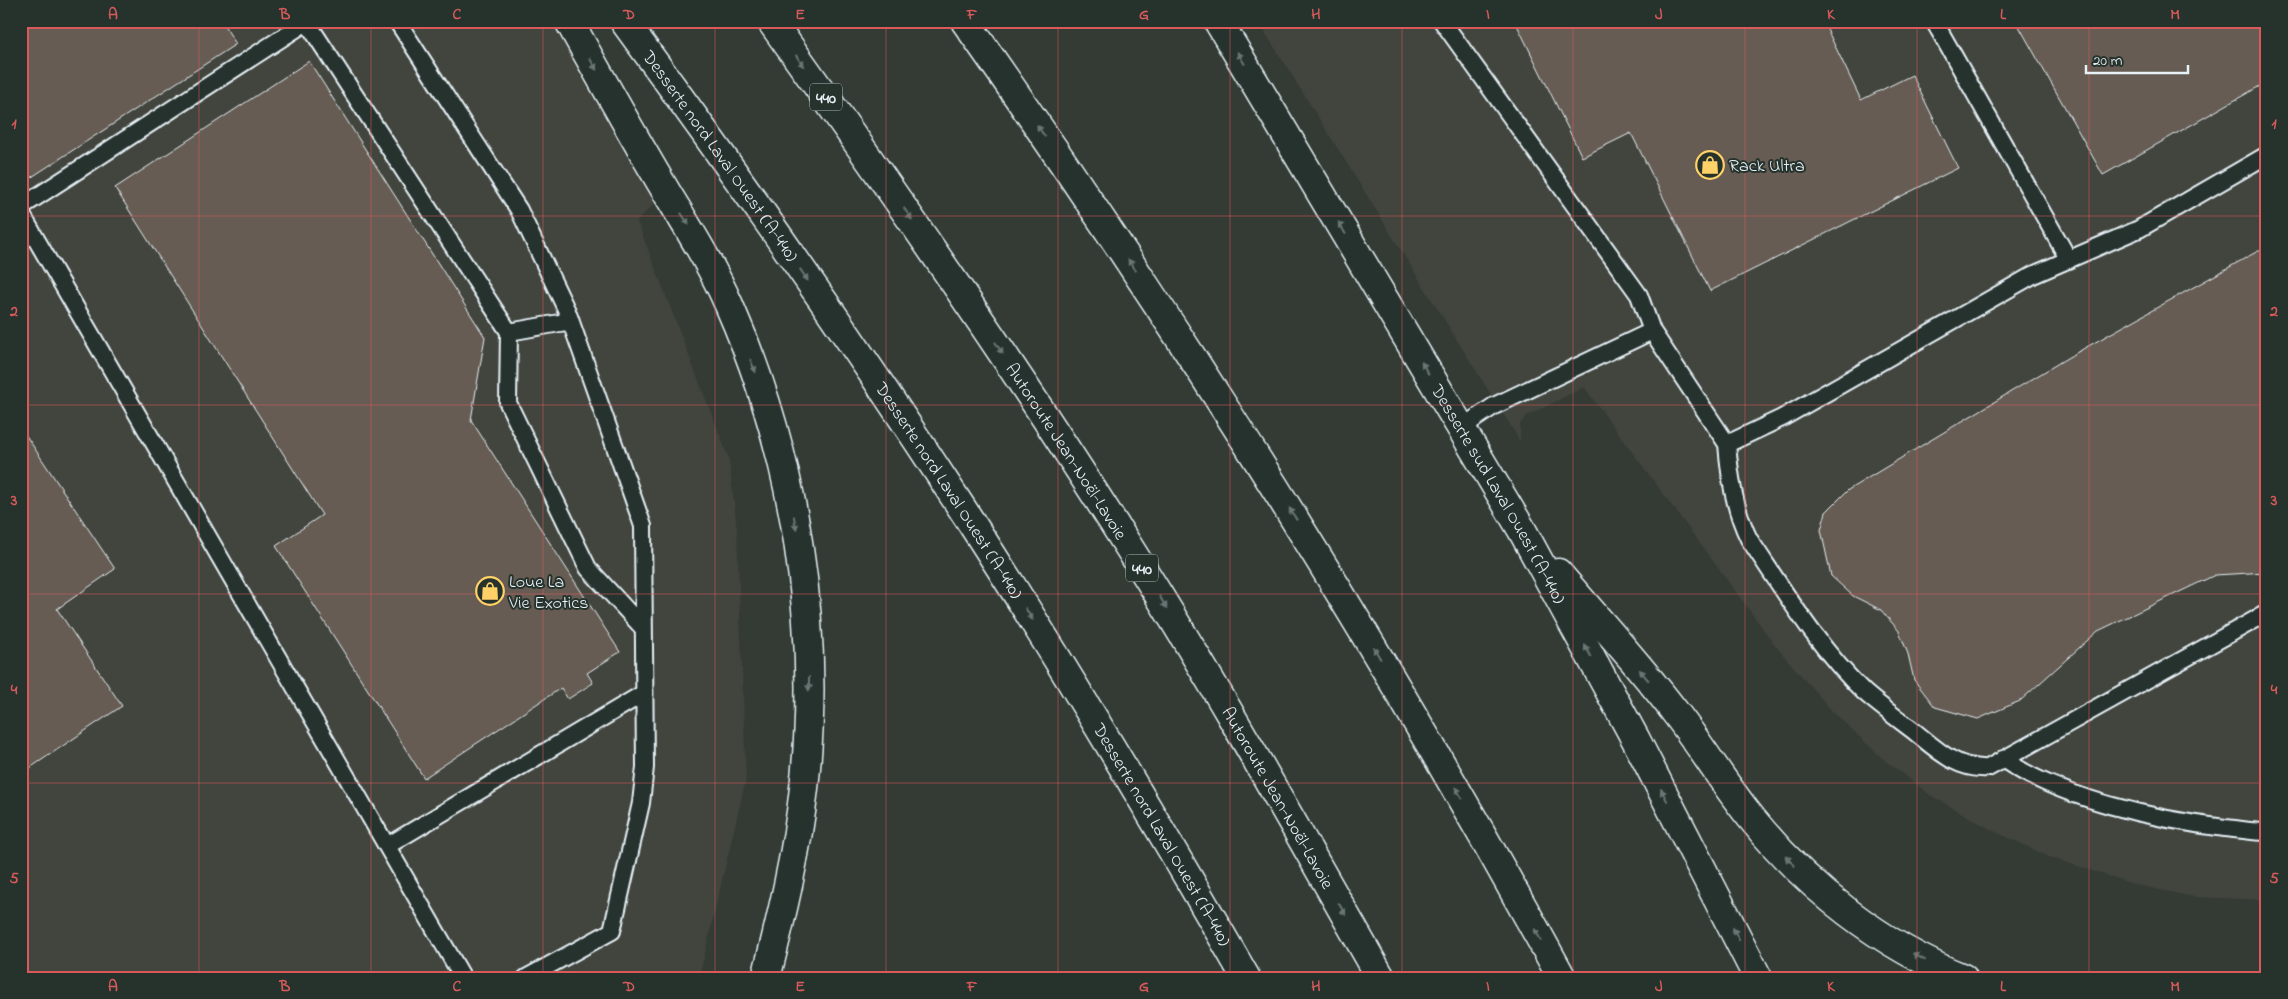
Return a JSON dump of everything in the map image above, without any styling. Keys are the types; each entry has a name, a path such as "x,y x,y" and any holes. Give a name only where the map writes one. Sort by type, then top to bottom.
{"main road":[{"path":"569,21 658,178 692,230 730,305 764,396 792,509 800,555 808,634 807,751 798,830 790,876 766,978"},
{"name":"Desserte nord Laval Ouest (A-440)","path":"624,21 756,205 870,369 969,518 1074,685 1246,978"},
{"name":"Autoroute Jean-Noël-Lavoie","path":"771,21 926,240 1103,506 1250,747 1381,978"},
{"path":"964,21 1114,238 1295,518 1424,732 1562,978"},
{"name":"Desserte sud Laval Ouest (A-440)","path":"1218,21 1522,530 1636,740 1758,978"},
{"path":"1522,530 1675,712 1753,820 1790,861 1836,904 1871,929 1927,962 1963,978"}],"lane":[{"path":"397,21 519,210 571,321 642,526 645,767 641,804 612,931 526,978"},
{"path":"1442,21 1639,295 1652,331 1727,444 1732,491 1741,522 1749,539 1819,642 1864,692 1943,755 1960,765 1975,769 1988,768 2267,613"},
{"path":"1934,21 2069,260"},
{"path":"21,207 307,22 509,332 508,403 588,568 643,628"},
{"path":"1727,444 1782,418 2032,276 2139,229 2267,155"},
{"path":"21,213 463,978"},
{"path":"509,332 571,321"},
{"path":"1461,428 1494,406 1652,331"},
{"path":"387,846 644,693"},
{"path":"2003,759 2018,770 2088,798 2140,814 2199,824 2267,832"}],"shaded area":[{"path":"21,21 555,21 656,202 637,221 729,459 737,530 746,779 699,978 21,978"},
{"path":"1258,21 2267,21 2267,900 2194,897 2136,885 2049,857 1992,830 1930,795 1882,758 1832,711 1778,649 1584,387 1527,416 1520,424 1520,441"}],"building":[{"path":"21,21 229,21 224,25 236,44 21,184"},
{"path":"1515,21 1823,21 1861,100 1912,75 1958,168 1710,291 1631,133 1582,157"},
{"path":"2016,21 2267,21 2267,82 2103,175"},
{"path":"309,61 485,337 471,420 620,652 587,673 593,683 568,699 561,688 424,778 276,546 322,515 115,188"},
{"path":"2267,246 2267,572 2215,575 2098,631 2020,701 1978,719 1935,707 1914,680 1908,654 1899,631 1881,610 1853,596 1831,576 1821,530 1826,512 1848,490 2067,358"},
{"path":"21,428 115,569 57,609 122,706 21,774"}],"place":[{"name":"Rack Ultra","path":"1710,165"},
{"name":"Loue La Vie Exotics","path":"490,591"}]}
